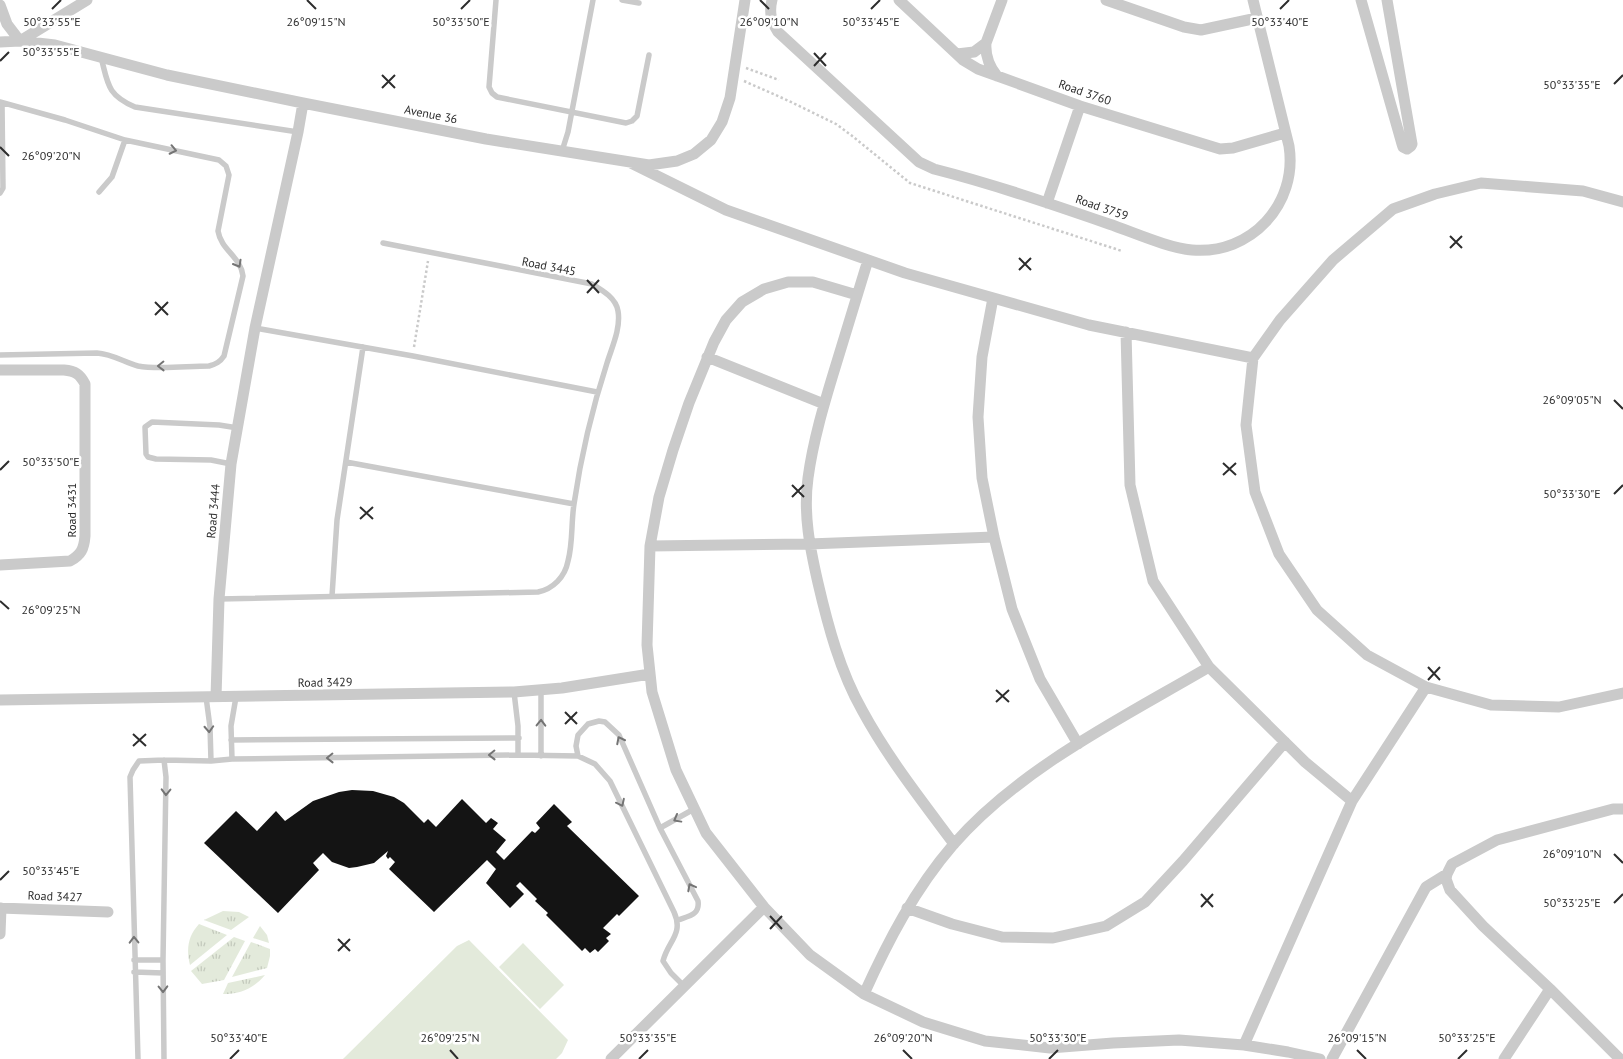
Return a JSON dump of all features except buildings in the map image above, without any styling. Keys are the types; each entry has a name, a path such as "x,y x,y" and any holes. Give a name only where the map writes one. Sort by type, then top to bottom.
{"street":[{"path":"0,5 7,24 20,41 86,0"},
{"name":"Avenue 36","path":"0,42 20,41 55,44 168,75 303,103 486,138 649,165 677,161 694,154 711,140 722,122 730,98 745,0"},
{"name":"Road 3759","path":"772,0 770,6 771,19 778,32 920,162 934,169 1047,203 1179,248 1203,250 1227,246 1261,227 1277,208 1287,188 1291,167 1290,151 1253,0"},
{"name":"Road 3760","path":"899,0 970,65 1080,106 1220,149 1234,148 1285,134"},
{"path":"997,76 989,64 986,44 1002,0"},
{"path":"1106,0 1184,27 1201,30 1257,18"},
{"path":"1361,0 1402,144 1407,149 1412,144 1386,0"},
{"path":"957,54 974,52 986,44"},
{"name":"Road 3444","path":"211,697 231,464 255,328 303,103"},
{"path":"1047,203 1080,106"},
{"path":"631,163 726,210 905,273 1089,325 1253,358"},
{"path":"1623,202 1583,191 1481,183 1435,194 1393,209 1333,260 1280,320 1253,358 1246,425 1255,492 1279,554 1317,610 1367,655 1426,688 1491,705 1559,707 1623,693"},
{"path":"868,260 824,404 808,478 806,508 809,544 822,601 838,657 862,710 893,759 954,844"},
{"path":"858,295 813,282 788,282 764,289 742,302 726,320 707,357 673,450 650,546 647,646 652,692 676,770 706,833 764,907 810,955 864,994 923,1022 985,1041 1050,1048 1179,1040 1244,1045 1320,1059"},
{"path":"994,298 982,358 978,418 982,478 1012,609 1040,679 1078,744"},
{"path":"1126,332 1130,485 1153,581 1209,666 1305,762 1352,801"},
{"path":"707,357 824,404"},
{"name":"Road 3431","path":"0,370 64,370 73,371 81,376 85,384 85,536 84,547 79,556 70,561 0,565"},
{"path":"650,546 809,544 994,536"},
{"path":"864,994 885,948 907,908 929,875 954,844 993,806 1036,771 1209,666"},
{"name":"Road 3429","path":"0,700 514,692 541,690 650,674"},
{"path":"1244,1045 1352,801 1426,688"},
{"path":"907,908 952,924 1002,937 1053,938 1106,926 1145,902 1184,861 1284,742"},
{"path":"1332,1059 1426,887 1446,874 1452,864 1497,840 1613,809 1623,809"},
{"path":"1446,874 1450,890 1483,926 1620,1059"},
{"path":"611,1059 764,907"},
{"name":"Road 3427","path":"0,934 0,908 108,912"},
{"path":"1504,1059 1550,989"}],"lane":[{"path":"496,0 489,87 497,97 626,123 632,121 637,116 649,55"},
{"path":"562,151 568,132 593,0"},
{"path":"622,0 639,3"},
{"path":"101,57 110,88 114,95 135,107 298,132"},
{"path":"0,193 3,188 1,102 65,120 125,140 219,160 226,166 229,175 218,231 222,245 240,264 243,276 224,356 215,364 209,366 138,366 108,354 97,353 0,355"},
{"path":"98,192 112,177 125,140"},
{"name":"Road 3445","path":"219,599 538,592 554,586 563,575 568,562 574,504 589,425 618,324 618,309 605,292 592,284 383,244"},
{"path":"255,328 413,356 597,392"},
{"path":"332,596 337,520 364,347"},
{"path":"231,464 211,460 148,458 146,454 145,427 152,422 219,425 238,428"},
{"path":"346,462 574,504"},
{"path":"541,690 541,756"},
{"path":"514,692 518,755"},
{"path":"211,697 211,761"},
{"path":"232,759 231,723 236,697"},
{"path":"578,756 576,741 578,734 588,724 599,721 605,722 619,735 660,828 698,901 699,907 697,912 678,920"},
{"path":"231,740 518,738"},
{"path":"138,1059 134,972 130,777 139,761 518,755 578,756 595,764 610,781 678,920 677,933 663,961 671,973 684,986"},
{"path":"164,760 166,786 163,960 164,1059"},
{"path":"660,828 694,809"},
{"path":"134,960 163,960"},
{"path":"134,972 163,973"}],"path":[{"path":"735,64 779,80"},
{"path":"413,356 429,253"}],"green space":[{"path":"223,911 239,912 249,917 231,930 204,920"},
{"path":"199,924 227,935 190,965 188,954 190,938"},
{"path":"260,926 267,935 269,943 253,938"},
{"path":"234,937 245,941 224,980 202,984 191,971"},
{"path":"469,940 568,1040 562,1053 556,1059 343,1059 457,946"},
{"path":"251,942 270,949 267,968 232,977"},
{"path":"523,943 564,985 540,1009 499,967"},
{"path":"265,975 246,990 223,994 228,983"}]}
